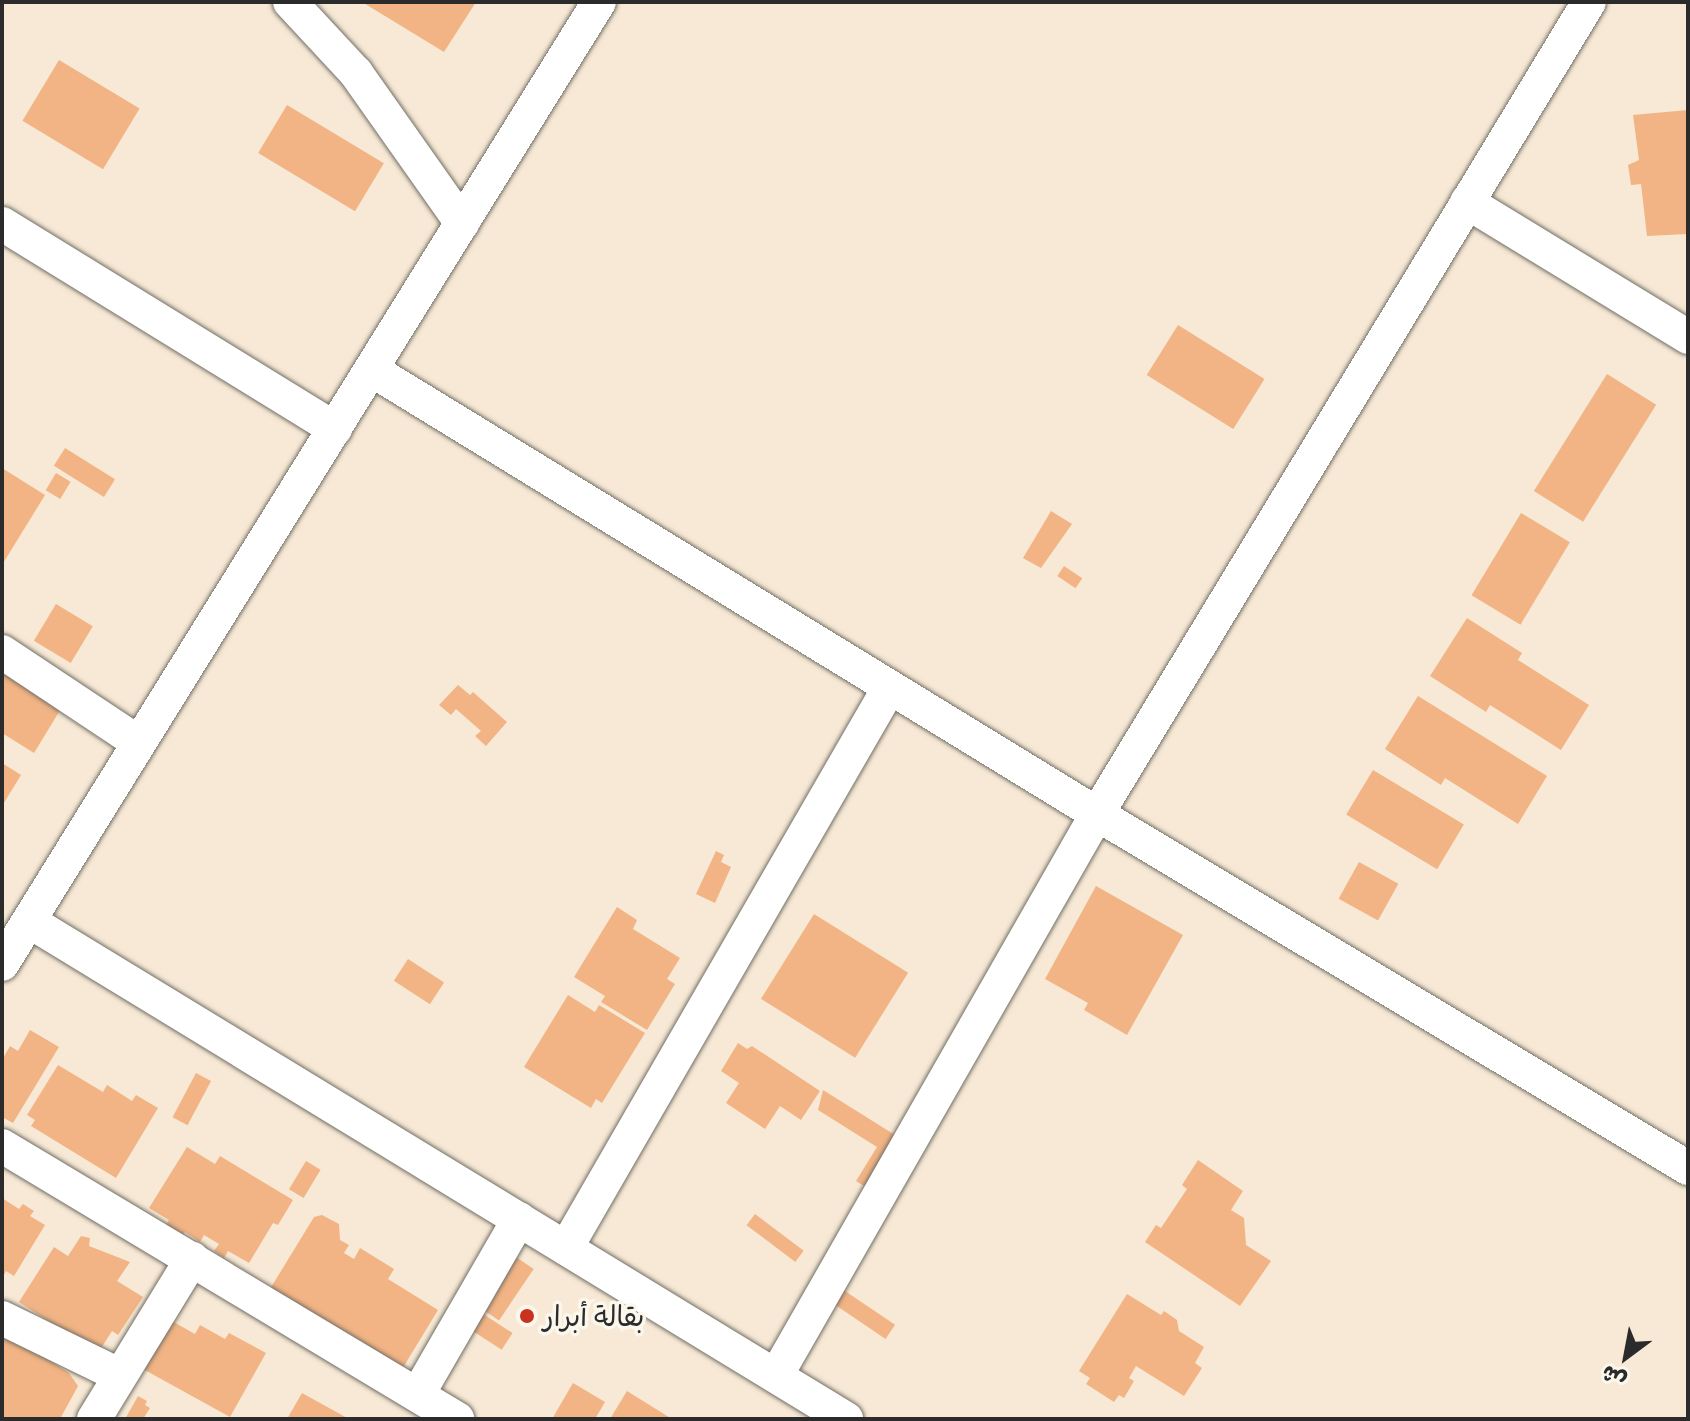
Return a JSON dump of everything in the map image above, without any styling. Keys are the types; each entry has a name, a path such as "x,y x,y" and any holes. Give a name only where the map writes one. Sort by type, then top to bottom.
{"street":[{"path":"290,2 356,73 462,223"},
{"path":"2,964 599,2"},
{"path":"777,1374 1097,814 1589,2"},
{"path":"1467,202 1688,337"},
{"path":"2,224 335,429"},
{"path":"372,370 889,688 1688,1168"},
{"path":"2,652 139,743"},
{"path":"566,1248 889,688"},
{"path":"29,921 777,1374 846,1419"},
{"path":"2,1146 457,1419"},
{"path":"418,1394 519,1219"},
{"path":"94,1419 192,1259"},
{"path":"2,1318 119,1375"}],"building":[{"path":"362,2 476,2 444,52"},
{"path":"59,60 140,108 103,169 22,121"},
{"path":"287,105 384,163 355,211 258,153"},
{"path":"1688,110 1688,234 1647,236 1641,184 1631,185 1628,165 1639,160 1633,115"},
{"path":"1178,325 1265,379 1233,429 1147,375"},
{"path":"1607,374 1656,405 1583,522 1534,491"},
{"path":"65,448 115,479 104,497 54,466"},
{"path":"2,468 45,495 2,565"},
{"path":"56,473 71,482 60,499 46,490"},
{"path":"1051,511 1072,524 1041,568 1023,558"},
{"path":"1521,513 1570,542 1520,625 1472,595"},
{"path":"1064,566 1082,578 1076,588 1057,576"},
{"path":"56,604 93,626 71,663 34,641"},
{"path":"1467,618 1522,653 1518,660 1589,705 1561,750 1490,705 1486,712 1430,676"},
{"path":"2,670 62,707 34,753 2,733"},
{"path":"458,685 470,695 473,692 507,722 486,746 475,736 481,731 456,709 451,715 439,705"},
{"path":"1418,696 1547,776 1518,824 1445,778 1441,785 1385,749"},
{"path":"2,763 21,775 2,806"},
{"path":"1373,770 1464,825 1437,869 1346,815"},
{"path":"716,851 724,855 721,862 731,867 715,903 696,894"},
{"path":"1359,862 1398,884 1378,921 1339,899"},
{"path":"1096,886 1183,935 1127,1035 1084,1010 1088,1003 1045,979"},
{"path":"617,907 637,920 633,929 680,958 667,979 675,984 647,1030 601,1002 605,996 574,977"},
{"path":"814,914 908,973 855,1058 761,999"},
{"path":"408,959 444,982 430,1004 394,981"},
{"path":"568,995 595,1012 599,1005 645,1033 602,1103 596,1099 591,1108 524,1067"},
{"path":"30,1030 59,1047 13,1123 2,1117 2,1060 10,1046 18,1051"},
{"path":"738,1043 747,1049 752,1046 820,1091 801,1120 780,1106 765,1129 726,1103 739,1083 721,1071"},
{"path":"58,1065 103,1092 107,1085 132,1101 136,1095 158,1108 116,1178 31,1126 35,1120 27,1115"},
{"path":"196,1073 211,1081 188,1125 173,1117"},
{"path":"823,1090 903,1140 872,1191 856,1181 877,1147 818,1110"},
{"path":"187,1147 215,1164 220,1156 293,1200 278,1225 273,1223 249,1263 228,1251 224,1258 214,1251 219,1244 204,1235 200,1242 185,1232 182,1236 166,1225 169,1220 149,1208"},
{"path":"1198,1160 1243,1191 1231,1210 1244,1218 1246,1245 1271,1261 1240,1306 1145,1242 1156,1225 1161,1228 1187,1189 1182,1185"},
{"path":"306,1161 321,1170 304,1198 289,1189"},
{"path":"2,1198 19,1209 23,1204 34,1211 30,1216 45,1225 14,1276 6,1271 2,1278"},
{"path":"755,1214 804,1251 795,1262 747,1225"},
{"path":"322,1215 339,1224 340,1240 349,1245 344,1253 354,1259 360,1248 394,1269 388,1279 438,1310 401,1371 270,1289 314,1217"},
{"path":"81,1236 90,1238 89,1246 130,1262 117,1281 143,1297 118,1335 112,1331 98,1353 19,1302 54,1247 68,1256"},
{"path":"513,1255 534,1269 499,1320 478,1306"},
{"path":"842,1289 895,1325 886,1339 832,1303"},
{"path":"1127,1294 1161,1315 1164,1311 1177,1320 1179,1331 1204,1347 1195,1363 1202,1368 1184,1396 1136,1366 1129,1378 1134,1381 1124,1398 1119,1395 1114,1402 1086,1384 1090,1378 1079,1371"},
{"path":"474,1308 513,1333 502,1350 463,1325"},
{"path":"170,1320 195,1334 200,1325 225,1339 229,1333 266,1353 230,1417 143,1369"},
{"path":"2,1330 69,1373 78,1386 60,1419 2,1419"},
{"path":"573,1383 605,1402 595,1419 552,1419"},
{"path":"627,1391 672,1419 610,1419"},
{"path":"302,1393 349,1419 287,1419"},
{"path":"138,1396 147,1401 145,1405 150,1408 143,1419 125,1419"}],"place":[{"name":"بقالة أبرار","path":"527,1316"}]}
